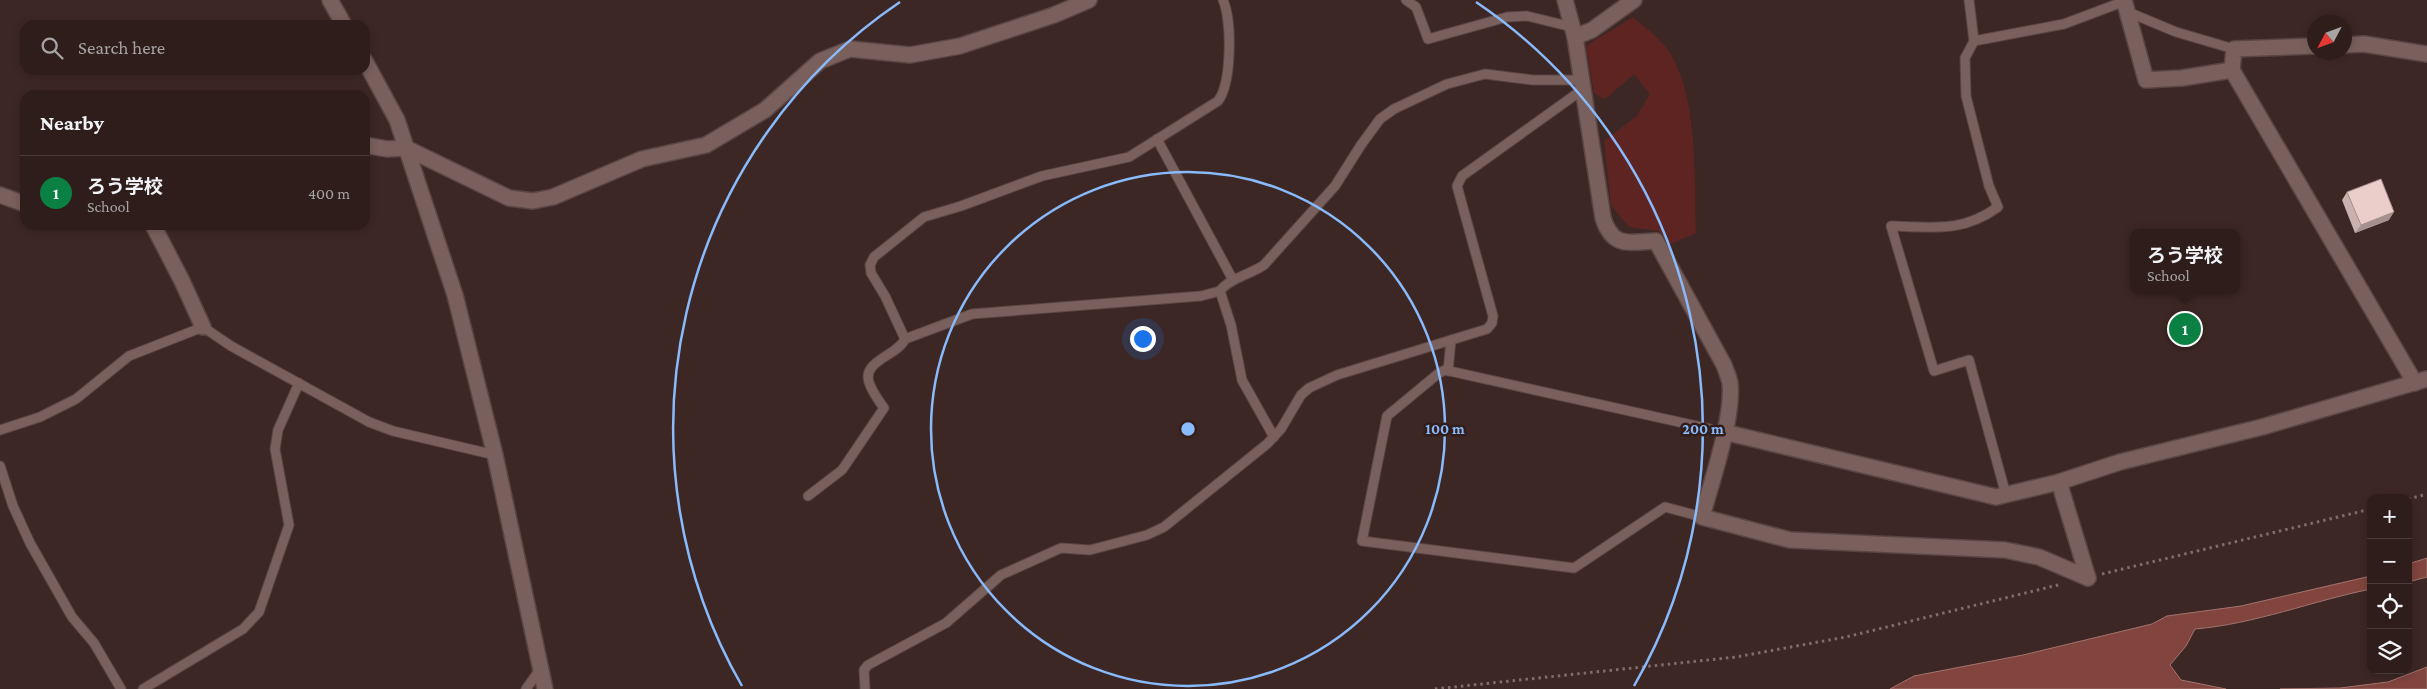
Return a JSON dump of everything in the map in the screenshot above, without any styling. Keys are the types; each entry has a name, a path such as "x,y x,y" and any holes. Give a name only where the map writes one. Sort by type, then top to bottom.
{"street":[{"path":"330,0 341,20"},
{"path":"370,146 387,149 406,148 510,198 533,201 553,197 642,159 706,145 765,110 820,61 850,49 910,55 960,46 1054,15 1089,0"},
{"path":"1565,0 1574,32 1603,218 1608,232 1614,239 1622,242 1656,240 1724,365 1730,381 1730,396 1724,432 1702,517 1790,540 2005,550 2039,557 2088,578"},
{"path":"1574,32 1592,30 1634,0"},
{"path":"2126,4 2146,80 2182,78 2232,70"},
{"path":"2352,45 2364,44 2427,54"},
{"path":"1724,432 1996,497 2059,482 2120,462 2262,427 2421,381 2232,70 2234,49 2307,46"},
{"path":"370,70 397,120 455,295 495,455 545,689"},
{"path":"0,195 20,202"},
{"path":"156,230 182,281 202,327"},
{"path":"2059,482 2088,578"}],"lane":[{"path":"905,340 885,296 871,273 870,265 874,257 914,223 924,217 1042,176 1129,157 1218,101 1223,94 1226,79 1228,13 1223,0"},
{"path":"1406,0 1416,7 1428,39 1507,17 1527,16 1574,32"},
{"path":"1969,0 1974,40 1965,58 1966,96 1989,186 1998,207 1981,220 1950,228 1891,226 1934,371 1969,360 2006,495"},
{"path":"1974,40 2064,24 2126,4 2176,32 2234,49"},
{"path":"808,496 842,470 884,408 869,383 869,374 875,363 894,352 905,340 972,314 1201,296 1220,291 1225,283 1251,274 1264,265 1335,186 1380,119 1394,109 1447,84 1485,74 1523,80 1582,85"},
{"path":"865,689 864,670 868,665 946,622 1001,575 1061,548 1090,550 1147,535 1164,527 1274,437 1302,395 1309,388 1337,376 1487,330 1492,323 1493,316 1457,186 1462,176 1582,85"},
{"path":"1157,139 1233,280"},
{"path":"1220,291 1231,325 1242,380 1274,437"},
{"path":"0,430 40,416 76,399 129,356 202,327 231,346 369,422 393,431 495,455"},
{"path":"1448,371 1451,340"},
{"path":"1702,517 1665,507 1574,568 1362,541 1387,416 1439,373 1448,371 1724,432"},
{"path":"143,689 242,629 259,612 289,525 275,450 278,430 299,383"},
{"path":"0,466 13,506 30,544 72,617 94,643 121,689"},
{"path":"526,689 541,668"}],"path":[{"path":"2412,498 2427,494"},
{"path":"1435,689 1736,657 1846,636 2367,510"}],"shaded area":[{"path":"1633,17 1659,39 1674,61 1683,83 1689,107 1694,160 1696,233 1666,246 1659,231 1629,227 1611,205 1604,141 1637,116 1650,94 1634,74 1605,99 1594,93 1586,46"},
{"path":"2427,558 2427,577 2412,581 2412,563"},
{"path":"2367,577 2367,590 2240,622 2195,629 2186,646 2170,665 2181,680 2226,689 1890,689 1914,676 2023,655 2152,624 2167,616 2241,606"},
{"path":"2427,667 2427,689 2280,689 2340,688 2388,682"}],"building":[{"path":"2381,179 2394,212 2361,225 2347,192"}],"place":[{"name":"ろう学校","path":"2185,329"}]}
